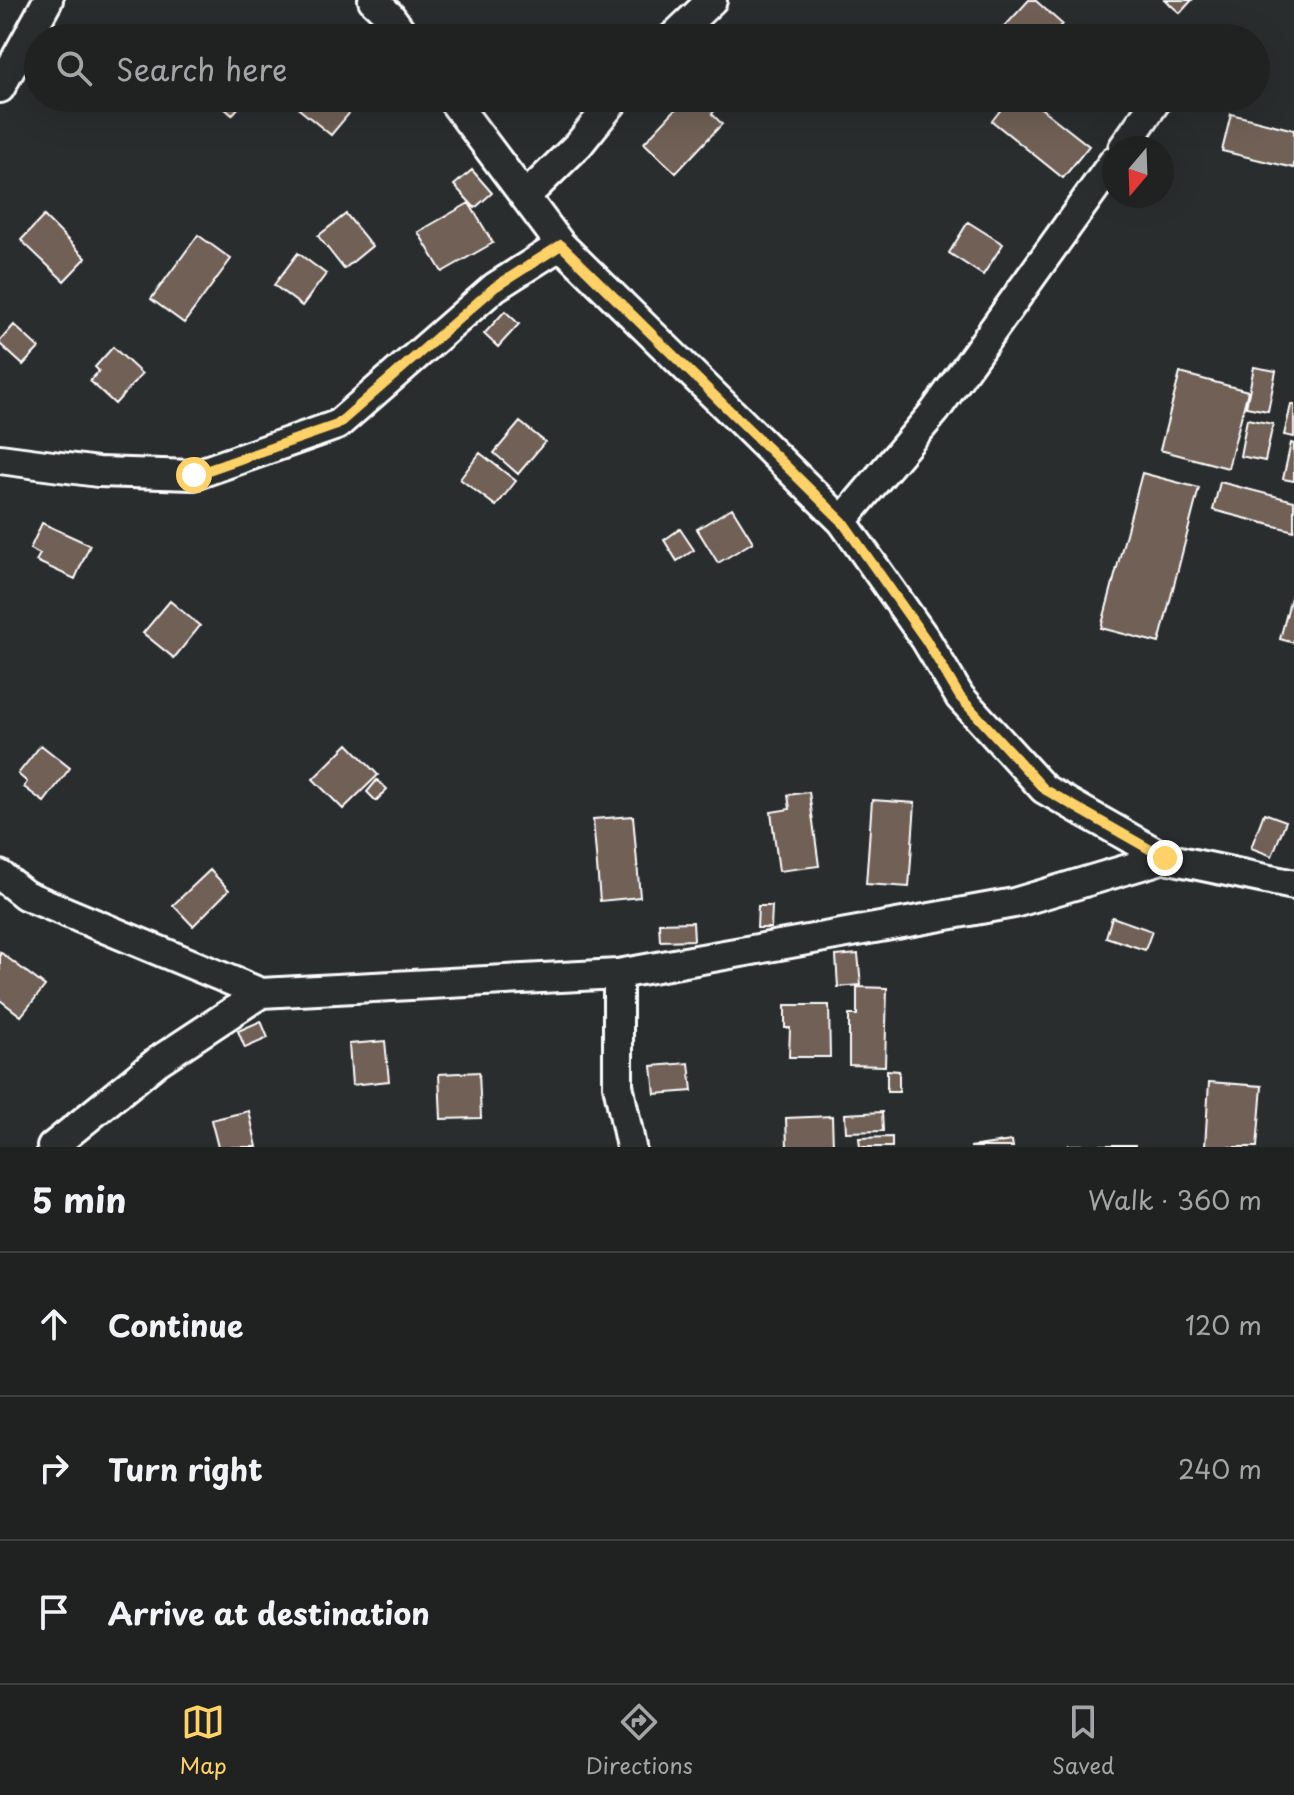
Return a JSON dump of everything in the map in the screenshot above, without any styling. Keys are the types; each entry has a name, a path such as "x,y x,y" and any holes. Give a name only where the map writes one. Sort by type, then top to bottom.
{"street":[{"path":"35,24 48,0"},
{"path":"373,0 396,24"},
{"path":"687,24 712,0"},
{"path":"0,88 24,44"},
{"path":"461,112 561,245 842,521 926,640 960,697 1044,789 1165,858 1294,885"},
{"path":"525,197 579,144 605,112"},
{"path":"1131,136 1148,112"},
{"path":"842,521 935,411 1102,178"},
{"path":"0,459 98,472 194,475 337,425 495,287 561,245"},
{"path":"0,875 25,895 261,993 618,974 1014,903 1165,858"},
{"path":"618,974 618,1085 631,1147"},
{"path":"52,1147 158,1061 261,993"}],"building":[{"path":"1029,0 1035,0 1062,24 1007,24"},
{"path":"1165,0 1192,0 1180,13"},
{"path":"303,112 350,112 331,135"},
{"path":"673,112 714,112 722,124 676,173 644,143"},
{"path":"999,112 1046,112 1089,146 1063,178 992,121"},
{"path":"1231,114 1294,130 1294,168 1222,151"},
{"path":"472,170 492,193 475,208 454,185"},
{"path":"469,203 493,243 442,272 418,232"},
{"path":"346,214 372,246 344,269 318,236"},
{"path":"44,216 86,258 64,281 21,240"},
{"path":"968,222 1003,244 983,275 949,253"},
{"path":"198,235 231,259 184,323 151,299"},
{"path":"298,253 326,274 302,306 274,285"},
{"path":"505,311 519,324 498,347 484,334"},
{"path":"14,325 39,348 23,365 0,344"},
{"path":"113,347 142,374 115,404 90,381 99,371 95,367"},
{"path":"1254,367 1276,371 1268,411 1246,407"},
{"path":"1180,373 1248,391 1228,468 1160,450"},
{"path":"1291,405 1294,405 1294,437 1284,435"},
{"path":"1247,419 1273,424 1265,461 1240,456"},
{"path":"520,422 545,442 518,474 494,453"},
{"path":"1291,443 1294,444 1294,481 1283,479"},
{"path":"480,453 516,481 496,506 460,479"},
{"path":"1142,473 1199,488 1159,643 1101,628"},
{"path":"1220,482 1294,501 1294,531 1213,510"},
{"path":"732,508 753,542 718,563 697,529"},
{"path":"42,523 90,545 75,579 36,561 40,554 30,549"},
{"path":"680,529 694,550 677,561 664,540"},
{"path":"1294,586 1294,643 1280,639"},
{"path":"170,601 200,626 174,658 143,633"},
{"path":"348,744 378,775 343,809 313,779"},
{"path":"41,745 70,768 44,802 24,787 27,782 18,774"},
{"path":"377,780 387,789 376,801 367,792"},
{"path":"809,792 819,866 779,871 771,812 790,809 788,795"},
{"path":"872,800 915,803 909,887 866,884"},
{"path":"1264,813 1286,821 1272,856 1251,848"},
{"path":"633,816 640,897 600,901 593,819"},
{"path":"210,870 229,890 193,926 173,905"},
{"path":"758,906 772,906 771,928 757,928"},
{"path":"1112,917 1152,931 1145,950 1106,937"},
{"path":"693,922 694,940 660,941 659,923"},
{"path":"0,952 45,986 21,1016 0,1000"},
{"path":"858,954 861,985 838,987 836,956"},
{"path":"857,987 887,988 885,1066 849,1065 849,1015 857,1015"},
{"path":"785,1005 829,1005 830,1057 789,1057 790,1028 785,1028"},
{"path":"261,1021 268,1038 245,1048 238,1031"},
{"path":"385,1041 389,1081 352,1085 349,1044"},
{"path":"689,1063 692,1091 655,1094 652,1066"},
{"path":"887,1070 899,1071 899,1092 887,1092"},
{"path":"479,1072 481,1118 441,1119 439,1074"},
{"path":"1209,1082 1262,1086 1257,1147 1205,1147"},
{"path":"249,1111 257,1147 218,1147 211,1120"},
{"path":"882,1112 883,1131 846,1132 845,1114"},
{"path":"832,1116 833,1147 787,1147 786,1118"},
{"path":"892,1137 892,1147 860,1147 859,1138"},
{"path":"1012,1141 1013,1147 970,1147"},
{"path":"1135,1145 1135,1147 1069,1147"}],"route":[{"path":"194,475 337,425 495,287 561,245 842,521 926,640 960,697 1044,789 1165,858"}]}
